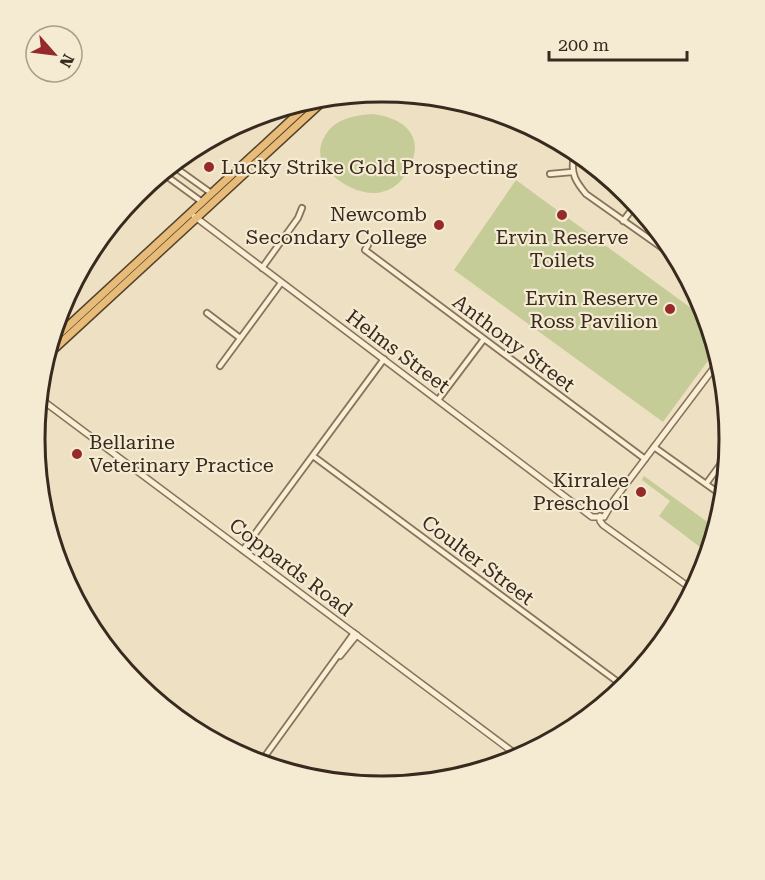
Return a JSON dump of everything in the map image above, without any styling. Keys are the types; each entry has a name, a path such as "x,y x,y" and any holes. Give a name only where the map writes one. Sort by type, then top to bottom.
{"highway":[{"path":"64,330 314,110"},
{"path":"60,344 193,216 202,202 298,113"}],"street":[{"path":"573,161 572,172 586,194 658,245"},
{"path":"179,170 211,194"},
{"path":"550,174 572,172"},
{"path":"169,178 202,202"},
{"path":"262,268 298,218 302,208"},
{"path":"623,221 631,211"},
{"name":"Helms Street","path":"193,216 588,512 601,517"},
{"name":"Anthony Street","path":"365,249 645,459"},
{"path":"220,366 281,283"},
{"path":"207,313 240,338"},
{"path":"438,400 484,339"},
{"path":"243,550 384,359"},
{"path":"687,585 611,529 601,517 713,369"},
{"name":"Coppards Road","path":"47,404 513,752"},
{"path":"654,447 716,491"},
{"name":"Coulter Street","path":"313,456 618,682"},
{"path":"706,484 719,466"},
{"path":"265,757 355,634"}],"green space":[{"path":"373,114 402,124 409,130 415,147 414,157 402,180 383,192 372,193 350,187 330,173 323,165 320,150 322,141 329,130 339,122 359,115"},
{"path":"516,180 693,310 710,359 663,422 454,270"},
{"path":"644,476 709,523 702,548 659,516 670,501 642,480"}],"place":[{"name":"Lucky Strike Gold Prospecting","path":"209,167"},
{"name":"Ervin Reserve Toilets","path":"562,215"},
{"name":"Newcomb Secondary College","path":"439,225"},
{"name":"Ervin Reserve Ross Pavilion","path":"670,309"},
{"name":"Bellarine Veterinary Practice","path":"77,454"},
{"name":"Kirralee Preschool","path":"641,492"}]}
